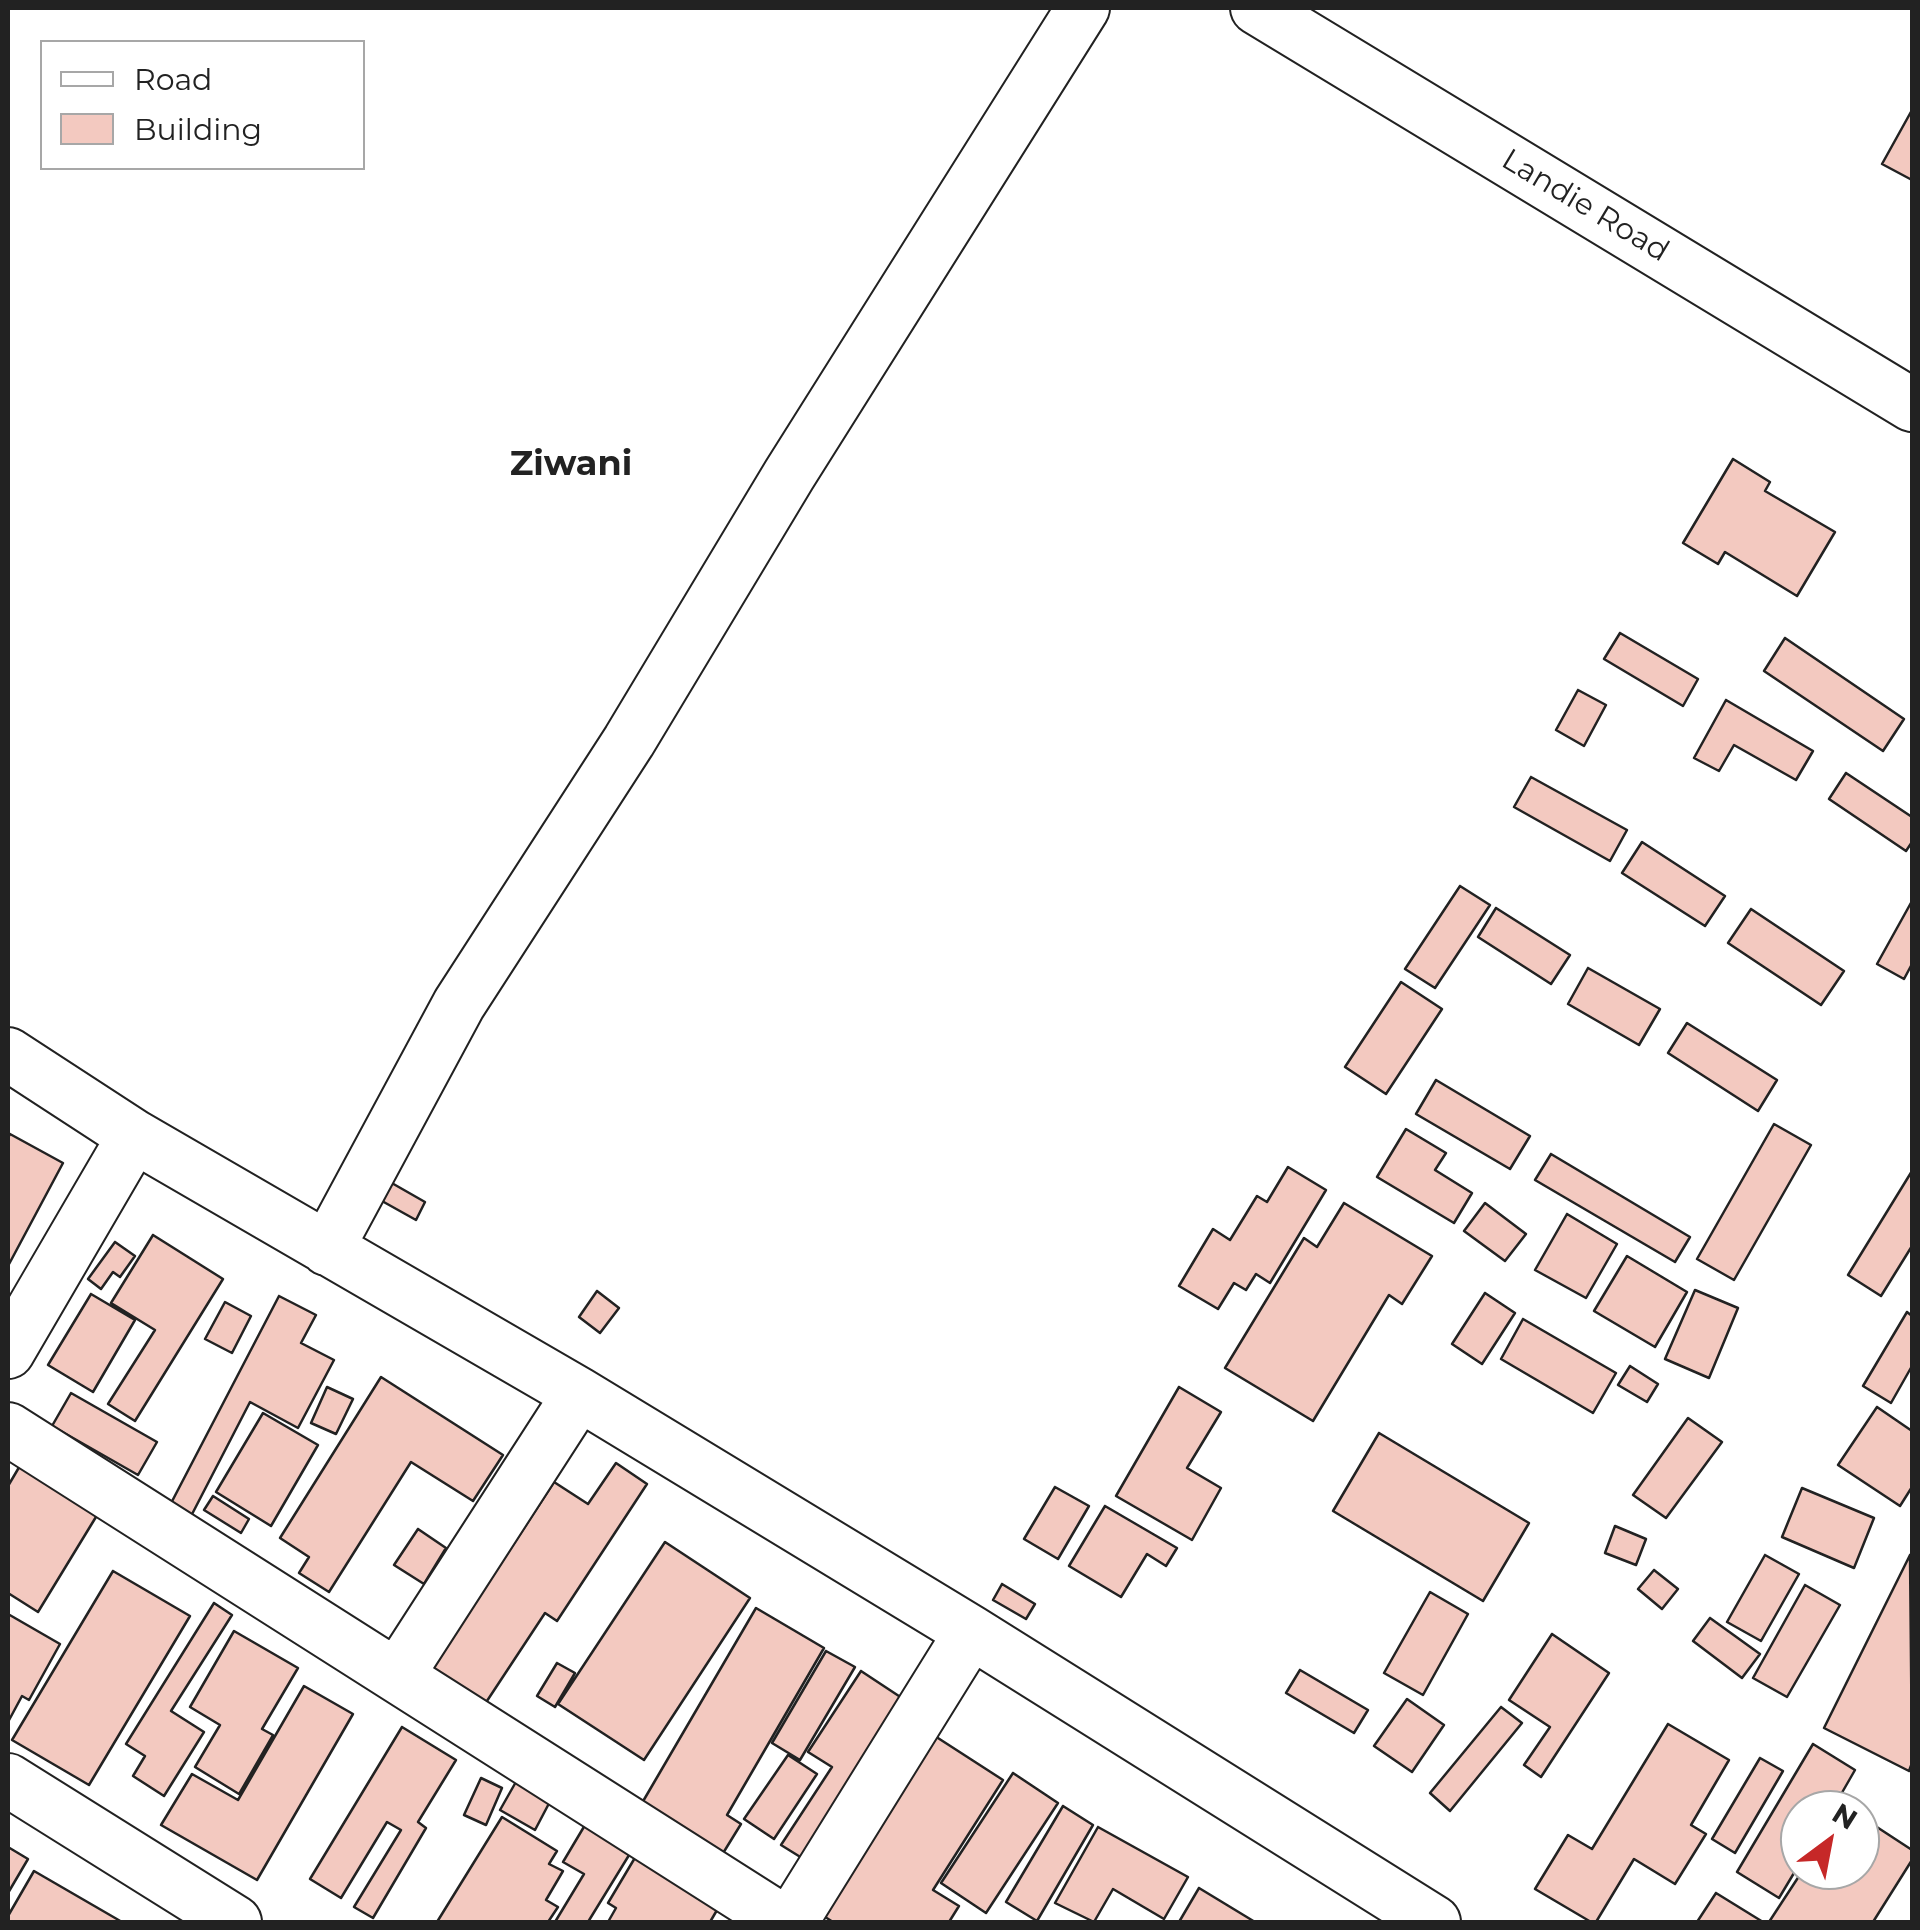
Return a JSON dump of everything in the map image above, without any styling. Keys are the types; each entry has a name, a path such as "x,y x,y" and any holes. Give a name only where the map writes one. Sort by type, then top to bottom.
{"street":[{"path":"327,1249 459,1004 629,740 789,475 1083,8"},
{"name":"Landie Road","path":"1257,8 1912,405"},
{"path":"8,1054 134,1136 579,1394 971,1632 1434,1922"},
{"path":"8,1352 134,1136"},
{"path":"397,1676 579,1394"},
{"path":"8,1429 788,1922 971,1632"},
{"path":"8,1780 235,1922"}],"building":[{"path":"1912,110 1912,180 1882,164"},
{"path":"1733,459 1770,482 1765,491 1835,532 1797,596 1725,552 1718,564 1683,543"},
{"path":"1620,633 1698,679 1683,706 1604,659"},
{"path":"1785,638 1904,719 1883,751 1764,671"},
{"path":"1578,690 1606,705 1584,746 1556,730"},
{"path":"1726,700 1813,751 1796,780 1734,745 1719,771 1694,758"},
{"path":"1846,773 1912,817 1912,842 1906,851 1829,799"},
{"path":"1531,777 1627,830 1610,861 1514,807"},
{"path":"1642,842 1725,896 1705,926 1622,873"},
{"path":"1460,886 1490,905 1435,988 1405,969"},
{"path":"1912,901 1912,964 1904,979 1877,964"},
{"path":"1496,908 1570,955 1551,984 1478,937"},
{"path":"1751,909 1844,971 1821,1005 1728,943"},
{"path":"1588,968 1660,1009 1639,1045 1568,1004"},
{"path":"1401,982 1442,1009 1386,1094 1345,1067"},
{"path":"1687,1023 1777,1080 1758,1111 1668,1053"},
{"path":"1436,1080 1530,1136 1510,1169 1416,1114"},
{"path":"1774,1124 1811,1145 1734,1280 1697,1259"},
{"path":"1406,1129 1446,1153 1435,1170 1472,1193 1454,1223 1377,1177"},
{"path":"10,1134 63,1163 8,1266 8,1138"},
{"path":"1551,1154 1690,1237 1675,1262 1535,1180"},
{"path":"1288,1167 1326,1190 1270,1283 1256,1274 1246,1290 1234,1283 1218,1309 1179,1286 1213,1229 1230,1240 1257,1196 1267,1202"},
{"path":"1912,1171 1912,1246 1881,1296 1848,1275"},
{"path":"383,1178 425,1202 416,1220 373,1196"},
{"path":"1344,1203 1432,1256 1402,1304 1389,1295 1313,1421 1225,1368 1304,1238 1317,1247"},
{"path":"1485,1203 1526,1234 1505,1261 1464,1231"},
{"path":"1567,1214 1617,1244 1586,1298 1535,1270"},
{"path":"153,1235 223,1279 135,1421 108,1404 155,1330 111,1303"},
{"path":"115,1242 135,1256 120,1277 113,1272 101,1289 88,1279"},
{"path":"1627,1256 1687,1292 1655,1347 1594,1311"},
{"path":"1695,1290 1738,1308 1709,1378 1665,1359"},
{"path":"597,1291 619,1308 600,1333 579,1317"},
{"path":"1485,1293 1515,1313 1482,1364 1452,1344"},
{"path":"91,1294 135,1320 93,1392 48,1365"},
{"path":"279,1296 316,1315 301,1343 334,1360 298,1428 250,1402 189,1520 168,1509"},
{"path":"225,1302 251,1316 232,1353 205,1339"},
{"path":"1907,1312 1912,1316 1912,1366 1891,1403 1863,1386"},
{"path":"1523,1319 1616,1373 1593,1413 1501,1359"},
{"path":"1630,1366 1658,1384 1647,1402 1618,1385"},
{"path":"381,1377 503,1455 473,1501 411,1462 329,1592 299,1573 309,1557 280,1538"},
{"path":"327,1387 353,1399 336,1434 311,1423"},
{"path":"1179,1387 1221,1412 1187,1468 1221,1488 1192,1540 1116,1496"},
{"path":"71,1393 157,1442 138,1475 52,1426"},
{"path":"1877,1407 1912,1431 1912,1487 1900,1506 1838,1465"},
{"path":"263,1413 318,1445 271,1526 216,1492"},
{"path":"1688,1418 1722,1442 1666,1518 1633,1495"},
{"path":"1379,1433 1529,1523 1483,1601 1333,1511"},
{"path":"616,1463 647,1484 557,1621 545,1613 483,1707 429,1673 554,1482 588,1504"},
{"path":"21,1464 99,1512 38,1612 8,1593 8,1486"},
{"path":"1055,1487 1089,1506 1058,1559 1024,1539"},
{"path":"1802,1488 1874,1518 1854,1568 1782,1537"},
{"path":"213,1496 249,1519 241,1533 204,1510"},
{"path":"1105,1506 1177,1548 1166,1566 1147,1554 1121,1597 1069,1566"},
{"path":"1615,1526 1646,1539 1636,1565 1605,1553"},
{"path":"418,1529 446,1548 424,1584 394,1565"},
{"path":"665,1542 750,1598 644,1760 558,1704"},
{"path":"1765,1555 1799,1574 1761,1641 1727,1622"},
{"path":"1910,1555 1912,1763 1909,1771 1824,1728"},
{"path":"1654,1570 1678,1589 1662,1609 1638,1589"},
{"path":"113,1571 190,1616 89,1785 12,1740"},
{"path":"1002,1584 1035,1604 1026,1619 993,1600"},
{"path":"1805,1585 1840,1605 1787,1697 1753,1678"},
{"path":"1430,1592 1468,1614 1423,1695 1384,1673"},
{"path":"214,1603 232,1615 171,1711 204,1732 164,1796 133,1776 145,1756 126,1744"},
{"path":"756,1608 824,1648 727,1815 741,1824 717,1863 635,1815"},
{"path":"8,1614 60,1644 29,1700 22,1696 8,1722"},
{"path":"1710,1618 1760,1654 1742,1678 1693,1641"},
{"path":"234,1631 298,1668 262,1729 273,1735 239,1794 195,1767 220,1725 190,1707"},
{"path":"1552,1634 1609,1673 1541,1777 1524,1765 1550,1727 1509,1700"},
{"path":"826,1651 855,1667 800,1760 772,1743"},
{"path":"557,1663 575,1673 555,1707 537,1696"},
{"path":"1300,1670 1368,1710 1354,1733 1286,1693"},
{"path":"861,1671 914,1706 810,1863 781,1845 832,1767 808,1752"},
{"path":"304,1686 353,1714 257,1880 161,1825 192,1774 238,1800"},
{"path":"1407,1699 1444,1725 1412,1772 1374,1746"},
{"path":"1501,1707 1522,1723 1450,1811 1430,1793"},
{"path":"1668,1724 1729,1760 1691,1825 1706,1834 1675,1884 1634,1859 1596,1922 1591,1922 1535,1889 1568,1835 1592,1849"},
{"path":"402,1727 456,1760 418,1822 426,1828 373,1918 354,1907 401,1830 387,1822 341,1898 310,1879"},
{"path":"924,1729 1003,1780 933,1890 959,1906 949,1922 833,1922 811,1908"},
{"path":"1813,1744 1855,1770 1844,1790 1786,1790"},
{"path":"788,1755 817,1774 774,1839 744,1819"},
{"path":"1760,1758 1783,1771 1735,1853 1712,1839"},
{"path":"521,1773 555,1792 535,1830 500,1810"},
{"path":"1013,1773 1058,1803 986,1913 941,1883"},
{"path":"481,1778 502,1788 486,1825 464,1815"},
{"path":"1780,1800 1780,1890 1784,1890 1779,1898 1737,1872"},
{"path":"1063,1806 1093,1825 1037,1921 1006,1902"},
{"path":"502,1817 557,1851 549,1864 563,1871 546,1900 558,1907 548,1922 437,1922"},
{"path":"588,1820 634,1847 588,1922 555,1922 584,1874 563,1862"},
{"path":"1098,1827 1188,1877 1164,1919 1113,1889 1094,1922 1055,1903"},
{"path":"1880,1829 1912,1850 1912,1860 1873,1922 1769,1922 1790,1890 1880,1890"},
{"path":"8,1847 28,1859 8,1893"},
{"path":"636,1856 720,1905 710,1922 608,1922 616,1908 608,1903"},
{"path":"34,1871 122,1922 8,1922"},
{"path":"1199,1888 1255,1922 1179,1922"},
{"path":"1716,1893 1763,1922 1697,1922"}],"district":[{"name":"Ziwani","path":"571,465"}]}
